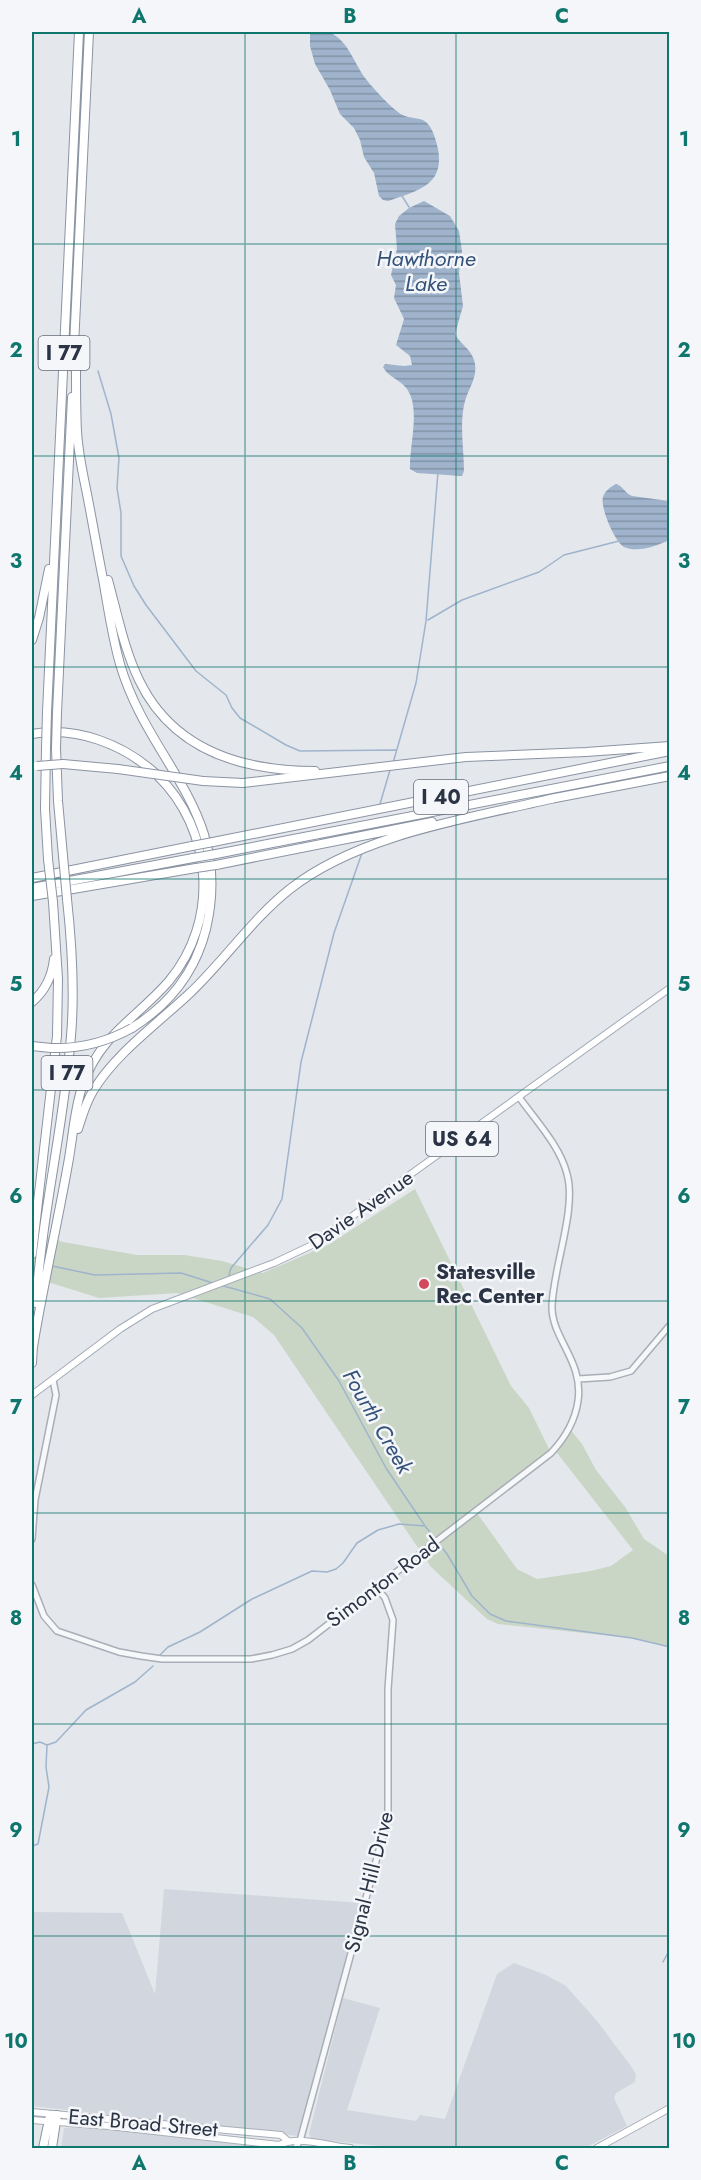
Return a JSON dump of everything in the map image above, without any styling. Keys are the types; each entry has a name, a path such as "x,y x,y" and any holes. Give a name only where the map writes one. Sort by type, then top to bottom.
{"highway":[{"name":"I 77","path":"32,1254 57,1036 58,979 45,809 46,748 79,32"},
{"name":"I 77","path":"40,1282 42,1245 71,1038 73,978 58,801 56,748 88,32"},
{"path":"32,1046 51,1048 89,1045 103,1041 132,1028 165,1003 193,966 210,911 212,871 209,849 200,819 137,708 120,663 78,438 76,371 73,363"},
{"path":"92,522 132,664 149,698 162,715 183,735 227,759 274,770 349,770"},
{"path":"32,640 55,544"},
{"path":"32,734 54,731 86,736 122,750 152,771 171,791 188,817 196,837 204,889 195,938 185,957 164,987 113,1034 87,1074 78,1100 51,1251 40,1282 32,1363"},
{"path":"34,767 63,764 203,781 243,783 509,754 586,752 669,746"},
{"name":"I 40","path":"32,878 669,751"},
{"name":"I 40","path":"32,888 669,766"},
{"path":"32,896 216,865 669,776"},
{"path":"68,1165 88,1101 100,1081 118,1059 193,990 279,899 300,882 343,858 378,843 439,824 555,798"},
{"path":"32,1002 48,982 53,967 56,942"},
{"path":"44,2148 53,2118"},
{"path":"52,2148 53,2118"}],"main road":[{"name":"Davie Avenue","path":"32,1395 129,1323 152,1309 274,1263 312,1245 669,988"},
{"path":"597,2148 669,2108"},
{"name":"East Broad Street","path":"32,2112 53,2118 147,2127 281,2135 288,2141"},
{"name":"East Broad Street","path":"32,2120 53,2118"},
{"name":"East Broad Street","path":"147,2127 172,2133 279,2145 288,2141 300,2141 350,2148"},
{"path":"172,2133 175,2130 216,2134 219,2130"}],"street":[{"path":"519,1097 556,1149 568,1175 570,1188 552,1306 556,1326 570,1355 578,1379 610,1377 631,1371 669,1325"},
{"name":"Simonton Road","path":"32,1585 50,1624 66,1635 141,1656 162,1659 234,1659 272,1655 300,1645 551,1453 570,1429 578,1400 578,1379"},
{"path":"32,1539 35,1500 56,1395 53,1380"},
{"name":"Signal Hill Drive","path":"300,2141 388,1817 388,1689 393,1620 385,1598 376,1587"},
{"path":"295,2148 300,2141"}],"shaded area":[{"path":"164,1889 362,1903 299,2136 32,2106 32,1912 122,1913 155,1994"},
{"path":"514,1963 546,1975 566,1986 597,2021 633,2069 636,2075 635,2082 616,2093 614,2098 627,2126 585,2148 401,2148 311,2139 309,2134 343,1998 380,2008 347,2110 416,2121 420,2115 445,2119 497,1974"},
{"path":"82,2126 250,2146 251,2148 61,2148 64,2128"}],"green space":[{"path":"415,1189 511,1386 529,1408 551,1453 477,1513 517,1569 537,1579 611,1566 633,1550 554,1449 570,1429 582,1444 596,1470 625,1507 644,1539 669,1556 669,1647 631,1638 498,1624 487,1619 431,1567 274,1335 253,1317 177,1293 99,1298 32,1277 32,1231 63,1242 137,1255 184,1255 222,1261 263,1273 328,1245"}],"water":[{"path":"325,31 336,36 346,46 365,78 390,105 400,114 422,120 429,125 438,149 439,161 433,179 426,185 388,201 379,196 374,173 364,157 360,140 354,128 340,114 315,64 310,46 310,32"},
{"name":"Hawthorne Lake","path":"424,201 450,216 459,231 462,251 459,273 463,306 455,334 473,356 475,371 463,409 464,471 462,476 417,473 410,469 414,417 411,397 407,389 383,367 385,364 412,365 410,356 396,345 404,319 394,298 396,285 391,275 397,249 395,224 399,216 409,208"},
{"path":"616,484 632,496 669,501 669,540 641,549 629,549 620,544 609,524 603,502 605,493"}],"waterway":[{"path":"402,196 409,207"},
{"path":"98,371 111,414 119,458 117,488 121,513 121,556 134,586 146,605 196,671 226,695 240,718 300,751 396,750"},
{"path":"393,763 416,683 426,621 438,472"},
{"path":"428,620 462,600 539,572 564,555 619,541"},
{"path":"380,804 390,770"},
{"path":"228,1279 231,1268 268,1225 282,1199 301,1062 334,933 362,853"},
{"name":"Fourth Creek","path":"52,1266 95,1275 181,1273 213,1283"},
{"name":"Fourth Creek","path":"220,1285 270,1299 302,1328 339,1381 386,1468 447,1554 472,1596 490,1614 506,1621 632,1638 670,1647"},
{"path":"160,1655 168,1647 200,1632 252,1599 312,1571 327,1572 336,1569 357,1543 378,1530 399,1524 425,1526"},
{"path":"32,1846 38,1844 49,1787 46,1767 47,1745 56,1742 86,1710 135,1682 153,1666"},
{"path":"32,1744 40,1742 47,1745"},
{"path":"663,1962 670,1949"}],"place":[{"name":"Statesville Rec Center","path":"424,1284"}]}
